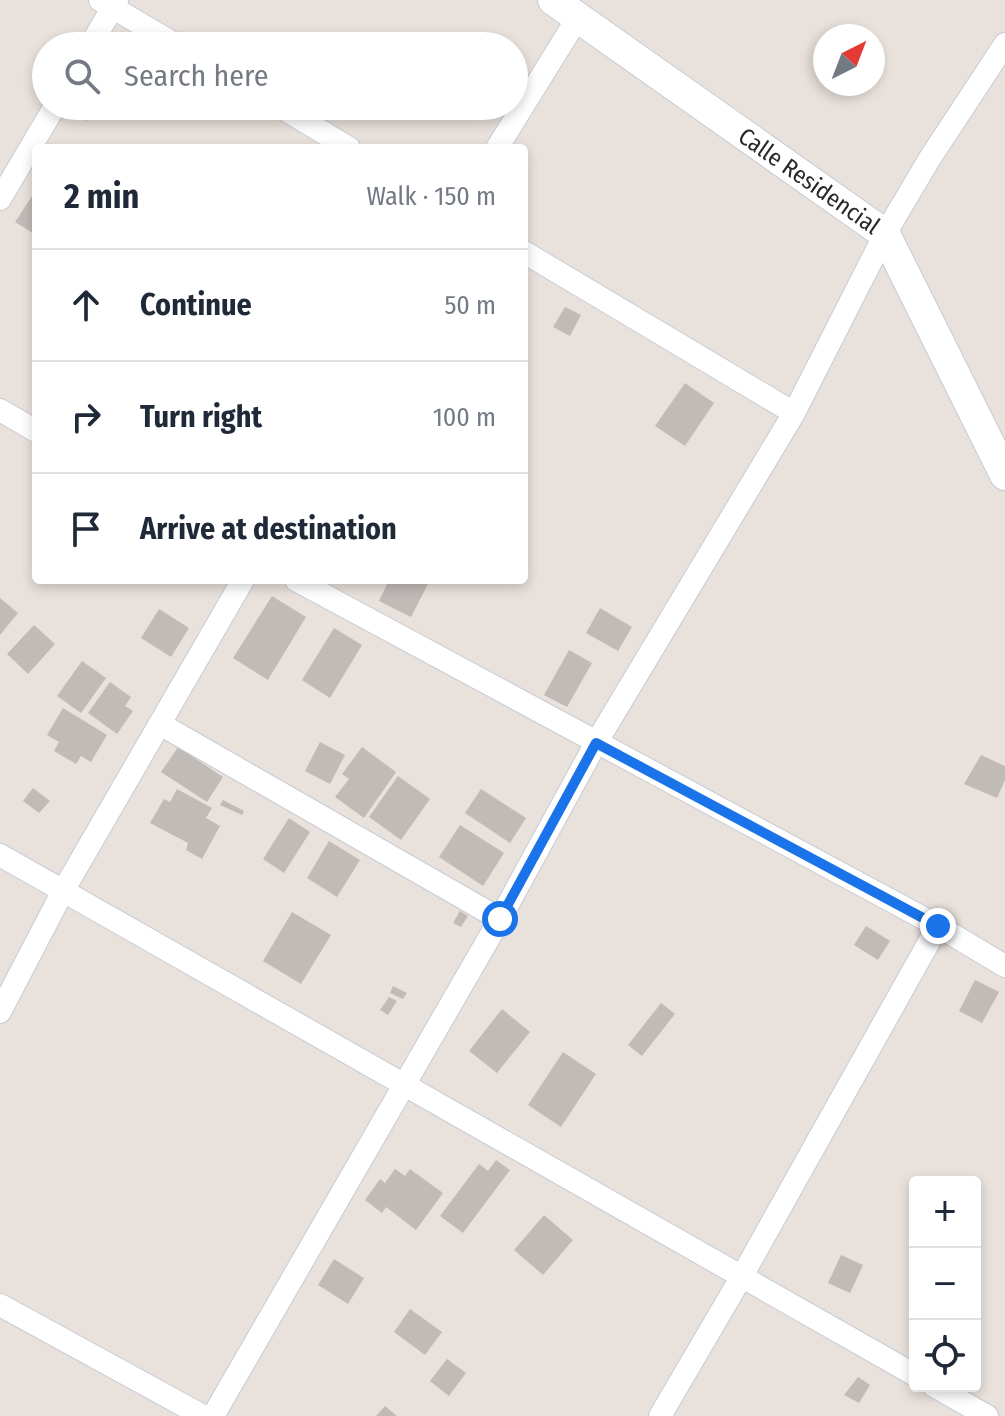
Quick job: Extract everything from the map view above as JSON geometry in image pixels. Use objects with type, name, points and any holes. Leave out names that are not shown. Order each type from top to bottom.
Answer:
[{"type":"main road","name":"Calle Residencial","points":[[553,0],[885,234],[1005,475]]},
{"type":"street","points":[[96,32],[110,2],[156,32]]},
{"type":"street","points":[[528,98],[577,19]]},
{"type":"street","points":[[213,1416],[500,919],[596,743],[794,413],[885,234],[930,158],[1005,44]]},
{"type":"street","points":[[33,144],[47,120]]},
{"type":"street","points":[[302,120],[342,144]]},
{"type":"street","points":[[499,144],[514,120]]},
{"type":"street","points":[[0,199],[32,145]]},
{"type":"street","points":[[528,254],[794,413]]},
{"type":"street","points":[[0,410],[32,429]]},
{"type":"street","points":[[0,1012],[63,891],[241,584]]},
{"type":"street","points":[[303,584],[938,926],[1005,966]]},
{"type":"street","points":[[160,724],[500,919]]},
{"type":"street","points":[[0,855],[909,1372]]},
{"type":"street","points":[[660,1416],[938,926]]},
{"type":"street","points":[[0,1305],[203,1416]]},
{"type":"street","points":[[945,1392],[987,1416]]},
{"type":"building","points":[[32,196],[32,233],[15,222]]},
{"type":"building","points":[[565,307],[581,315],[570,336],[553,327]]},
{"type":"building","points":[[685,383],[714,403],[685,446],[655,426]]},
{"type":"building","points":[[387,584],[428,584],[411,617],[379,601]]},
{"type":"building","points":[[272,596],[306,617],[268,680],[233,658]]},
{"type":"building","points":[[0,598],[18,613],[0,635]]},
{"type":"building","points":[[600,608],[632,627],[618,651],[586,633]]},
{"type":"building","points":[[159,609],[189,628],[171,657],[141,638]]},
{"type":"building","points":[[34,625],[55,644],[28,674],[7,654]]},
{"type":"building","points":[[334,628],[362,645],[330,698],[302,680]]},
{"type":"building","points":[[569,650],[592,663],[567,707],[544,695]]},
{"type":"building","points":[[82,661],[106,678],[81,713],[57,696]]},
{"type":"building","points":[[110,682],[131,697],[125,706],[133,711],[117,734],[88,713]]},
{"type":"building","points":[[63,708],[107,735],[91,762],[81,756],[76,764],[54,751],[59,742],[47,735]]},
{"type":"building","points":[[320,742],[345,755],[330,784],[305,771]]},
{"type":"building","points":[[178,747],[223,777],[207,802],[161,772]]},
{"type":"building","points":[[362,747],[396,772],[364,818],[335,797],[349,779],[342,774]]},
{"type":"building","points":[[981,755],[1005,766],[1005,780],[997,798],[964,784]]},
{"type":"building","points":[[398,776],[430,799],[401,840],[369,817]]},
{"type":"building","points":[[33,788],[50,801],[39,813],[23,801]]},
{"type":"building","points":[[177,789],[212,808],[206,818],[220,826],[202,859],[186,850],[188,843],[150,823],[164,799],[170,802]]},
{"type":"building","points":[[481,789],[526,818],[510,843],[465,813]]},
{"type":"building","points":[[223,800],[244,811],[242,815],[220,805]]},
{"type":"building","points":[[289,818],[310,832],[284,873],[263,859]]},
{"type":"building","points":[[460,825],[504,853],[483,886],[439,857]]},
{"type":"building","points":[[329,841],[360,860],[337,897],[307,878]]},
{"type":"building","points":[[460,911],[468,916],[461,927],[453,923]]},
{"type":"building","points":[[292,912],[331,935],[301,984],[263,961]]},
{"type":"building","points":[[866,926],[890,941],[878,960],[854,945]]},
{"type":"building","points":[[975,980],[999,992],[982,1023],[959,1011]]},
{"type":"building","points":[[393,986],[407,993],[403,999],[390,993]]},
{"type":"building","points":[[389,997],[397,1001],[388,1015],[380,1010]]},
{"type":"building","points":[[661,1003],[675,1014],[642,1056],[628,1045]]},
{"type":"building","points":[[502,1009],[530,1032],[497,1073],[469,1051]]},
{"type":"building","points":[[563,1052],[596,1074],[561,1127],[528,1105]]},
{"type":"building","points":[[496,1160],[510,1170],[463,1233],[440,1216],[479,1164],[488,1171]]},
{"type":"building","points":[[395,1169],[405,1176],[410,1169],[443,1193],[416,1230],[386,1207],[382,1213],[365,1200],[380,1179],[385,1183]]},
{"type":"building","points":[[544,1215],[573,1240],[543,1275],[514,1250]]},
{"type":"building","points":[[841,1255],[863,1265],[850,1293],[828,1283]]},
{"type":"building","points":[[334,1259],[364,1278],[348,1304],[318,1285]]},
{"type":"building","points":[[410,1309],[442,1332],[425,1355],[394,1332]]},
{"type":"building","points":[[447,1359],[466,1373],[449,1396],[430,1381]]},
{"type":"building","points":[[858,1377],[870,1385],[859,1403],[844,1395]]},
{"type":"building","points":[[385,1406],[397,1416],[376,1416]]},
{"type":"route","points":[[500,919],[596,743],[938,926]]}]
